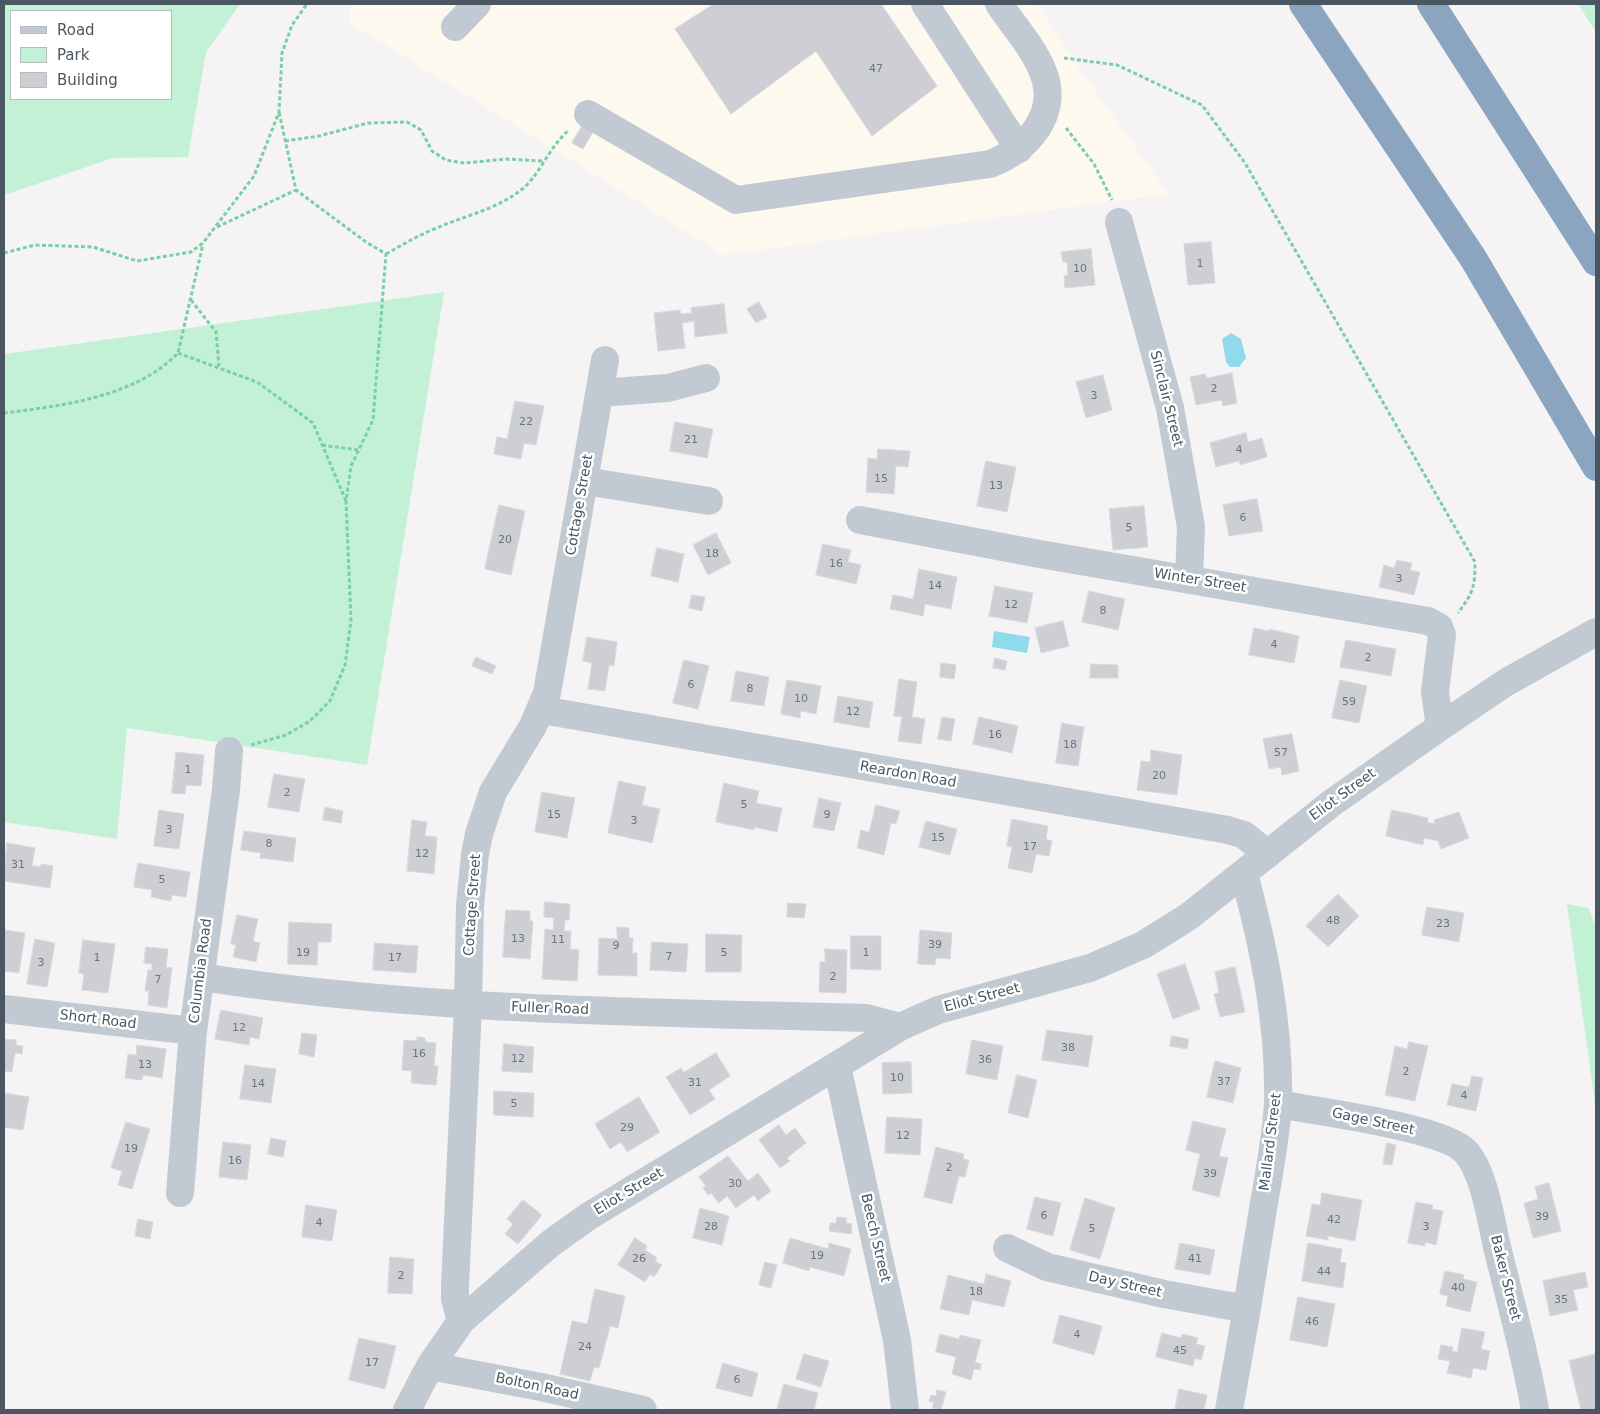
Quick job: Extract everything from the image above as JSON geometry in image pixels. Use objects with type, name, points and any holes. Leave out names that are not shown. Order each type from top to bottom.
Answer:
[{"type":"highway","points":[[1304,4],[1473,258],[1596,467]]},
{"type":"highway","points":[[1431,4],[1596,262]]},
{"type":"street","points":[[455,27],[477,4]]},
{"type":"street","points":[[925,4],[1019,149]]},
{"type":"street","points":[[588,114],[736,200],[990,164],[1019,149],[1031,139],[1040,124],[1047,104],[1048,86],[1043,71],[999,4]]},
{"type":"street","name":"Sinclair Street","points":[[1119,222],[1172,417],[1191,527],[1190,579]]},
{"type":"street","name":"Cottage Street","points":[[461,1321],[455,1299],[455,1286],[468,1006],[470,906],[479,834],[493,792],[542,710],[547,693],[605,360]]},
{"type":"street","points":[[600,392],[668,388],[706,378]]},
{"type":"street","points":[[585,481],[709,501]]},
{"type":"street","name":"Winter Street","points":[[860,520],[1034,553],[1418,618],[1439,626],[1442,635]]},
{"type":"street","points":[[1440,726],[1435,692],[1442,635]]},
{"type":"street","name":"Eliot Street","points":[[407,1410],[430,1366],[461,1321],[550,1243],[569,1230],[900,1027],[938,1010],[1065,977],[1120,956],[1166,932],[1244,874],[1333,802],[1440,726],[1505,682],[1588,636]]},
{"type":"street","name":"Reardon Road","points":[[542,710],[1228,830],[1244,835],[1268,854]]},
{"type":"street","name":"Columbia Road","points":[[180,1193],[193,1031],[229,751]]},
{"type":"street","name":"Mallard Street","points":[[1230,1410],[1278,1104],[1275,1034],[1270,990],[1244,874]]},
{"type":"street","name":"Fuller Road","points":[[200,977],[295,991],[468,1006],[866,1018],[900,1027]]},
{"type":"street","name":"Short Road","points":[[4,1009],[193,1031]]},
{"type":"street","name":"Beech Street","points":[[836,1066],[896,1331],[905,1410]]},
{"type":"street","name":"Gage Street","points":[[1278,1104],[1408,1128],[1441,1138],[1464,1150]]},
{"type":"street","name":"Baker Street","points":[[1464,1150],[1473,1163],[1484,1194],[1523,1351],[1535,1410]]},
{"type":"street","name":"Day Street","points":[[1007,1248],[1047,1267],[1164,1294],[1247,1309]]},
{"type":"street","name":"Bolton Road","points":[[430,1366],[644,1410]]},
{"type":"path","points":[[307,4],[292,25],[282,53],[279,112],[296,190],[366,242],[386,254]]},
{"type":"path","points":[[1034,55],[1117,65],[1202,105],[1245,163],[1475,562],[1475,585],[1472,595],[1442,635]]},
{"type":"path","points":[[1047,104],[1094,164],[1110,192]]},
{"type":"path","points":[[4,253],[35,245],[93,247],[137,261],[191,252],[203,243],[254,176],[279,112]]},
{"type":"path","points":[[386,254],[433,229],[495,207],[524,189],[556,142],[588,114]]},
{"type":"path","points":[[285,141],[319,136],[368,123],[408,122],[421,130],[432,151],[446,160],[464,163],[507,159],[542,161]]},
{"type":"path","points":[[215,228],[296,190]]},
{"type":"path","points":[[4,413],[70,404],[112,392],[147,376],[178,353],[203,243]]},
{"type":"path","points":[[229,751],[286,735],[310,721],[330,702],[345,665],[352,620],[346,501],[351,466],[373,420],[386,254]]},
{"type":"path","points":[[190,300],[216,332],[219,366]]},
{"type":"path","points":[[178,353],[219,366],[257,382],[313,423],[346,501]]},
{"type":"path","points":[[322,445],[358,450]]},
{"type":"shaded area","points":[[349,4],[1038,4],[1064,47],[1169,194],[723,255],[349,22]]},
{"type":"green space","points":[[4,4],[240,4],[206,52],[188,157],[113,158],[4,195]]},
{"type":"green space","points":[[1578,4],[1596,4],[1596,32]]},
{"type":"green space","points":[[444,292],[367,765],[127,728],[117,839],[4,822],[4,354]]},
{"type":"green space","points":[[1567,904],[1588,908],[1596,926],[1596,1110]]},
{"type":"water","points":[[1231,333],[1241,339],[1246,358],[1239,367],[1230,367],[1226,362],[1222,339]]},
{"type":"water","points":[[994,631],[1030,637],[1027,653],[992,647]]},
{"type":"building","points":[[714,4],[881,4],[937,86],[872,136],[816,51],[731,114],[675,29]]},
{"type":"building","points":[[582,126],[593,132],[583,149],[572,143]]},
{"type":"building","points":[[1211,242],[1215,283],[1188,285],[1184,244]]},
{"type":"building","points":[[1091,249],[1095,285],[1065,288],[1064,276],[1068,275],[1067,262],[1063,262],[1061,252]]},
{"type":"building","points":[[759,302],[767,317],[756,323],[747,309]]},
{"type":"building","points":[[724,304],[727,333],[695,337],[694,321],[682,323],[685,348],[658,351],[654,313],[680,310],[681,314],[692,313],[691,308]]},
{"type":"building","points":[[1232,373],[1237,403],[1223,406],[1222,400],[1196,405],[1190,377],[1205,374],[1207,378]]},
{"type":"building","points":[[1103,375],[1112,410],[1086,418],[1076,382]]},
{"type":"building","points":[[515,401],[544,406],[536,445],[524,443],[521,459],[494,454],[497,437],[507,439]]},
{"type":"building","points":[[675,422],[713,429],[707,458],[670,451]]},
{"type":"building","points":[[1246,433],[1248,442],[1262,438],[1267,457],[1240,465],[1239,461],[1216,467],[1210,443]]},
{"type":"building","points":[[878,449],[910,451],[908,467],[896,466],[894,494],[866,492],[868,458],[877,459]]},
{"type":"building","points":[[986,461],[1016,467],[1007,512],[977,506]]},
{"type":"building","points":[[1257,499],[1263,531],[1229,536],[1223,505]]},
{"type":"building","points":[[499,505],[525,511],[511,575],[485,569]]},
{"type":"building","points":[[1144,506],[1148,547],[1113,550],[1109,509]]},
{"type":"building","points":[[716,533],[731,563],[708,575],[693,545]]},
{"type":"building","points":[[823,544],[851,550],[848,562],[861,565],[856,584],[816,575]]},
{"type":"building","points":[[657,548],[684,554],[678,582],[651,576]]},
{"type":"building","points":[[1397,560],[1412,563],[1410,570],[1420,572],[1414,595],[1379,587],[1384,565],[1394,568]]},
{"type":"building","points":[[919,569],[957,577],[951,609],[925,604],[923,616],[890,609],[893,595],[913,599]]},
{"type":"building","points":[[995,586],[1033,593],[1027,623],[989,616]]},
{"type":"building","points":[[1089,591],[1125,599],[1118,630],[1082,622]]},
{"type":"building","points":[[692,595],[705,597],[702,611],[689,608]]},
{"type":"building","points":[[1063,621],[1069,646],[1041,653],[1035,628]]},
{"type":"building","points":[[1254,628],[1269,631],[1269,629],[1299,636],[1294,663],[1249,655]]},
{"type":"building","points":[[587,637],[617,642],[614,666],[609,665],[605,691],[588,689],[592,663],[583,661]]},
{"type":"building","points":[[1346,640],[1396,649],[1391,676],[1340,667]]},
{"type":"building","points":[[476,657],[496,666],[492,674],[472,666]]},
{"type":"building","points":[[995,658],[1007,661],[1005,670],[993,668]]},
{"type":"building","points":[[684,660],[709,666],[698,709],[673,703]]},
{"type":"building","points":[[941,663],[956,665],[954,679],[940,677]]},
{"type":"building","points":[[1091,664],[1118,665],[1118,678],[1090,678]]},
{"type":"building","points":[[736,671],[769,677],[764,706],[731,701]]},
{"type":"building","points":[[899,679],[917,682],[912,717],[925,719],[921,744],[898,741],[902,717],[894,716]]},
{"type":"building","points":[[787,680],[821,686],[816,714],[801,711],[800,718],[781,714]]},
{"type":"building","points":[[1340,680],[1367,686],[1359,723],[1332,718]]},
{"type":"building","points":[[838,696],[873,702],[869,728],[834,722]]},
{"type":"building","points":[[942,717],[955,719],[951,741],[938,739]]},
{"type":"building","points":[[979,717],[1018,726],[1012,753],[973,744]]},
{"type":"building","points":[[1062,723],[1084,727],[1078,766],[1056,763]]},
{"type":"building","points":[[1292,734],[1299,771],[1282,775],[1281,767],[1269,769],[1263,739]]},
{"type":"building","points":[[1151,750],[1182,755],[1177,795],[1137,790],[1141,761],[1150,762]]},
{"type":"building","points":[[176,752],[204,755],[201,786],[186,785],[185,794],[172,793]]},
{"type":"building","points":[[274,774],[305,779],[299,812],[268,807]]},
{"type":"building","points":[[619,781],[646,787],[642,805],[660,809],[652,843],[608,833]]},
{"type":"building","points":[[724,783],[759,791],[756,803],[782,808],[777,832],[754,827],[754,830],[716,822]]},
{"type":"building","points":[[542,792],[575,798],[567,838],[535,832]]},
{"type":"building","points":[[819,798],[841,803],[834,831],[813,827]]},
{"type":"building","points":[[876,805],[900,811],[896,824],[891,823],[884,855],[857,848],[861,830],[869,832]]},
{"type":"building","points":[[325,807],[343,811],[341,823],[323,820]]},
{"type":"building","points":[[159,810],[184,814],[179,849],[154,846]]},
{"type":"building","points":[[1392,810],[1428,818],[1427,822],[1435,824],[1434,820],[1459,812],[1469,838],[1441,849],[1438,841],[1424,838],[1423,845],[1386,836]]},
{"type":"building","points":[[1012,819],[1048,826],[1046,839],[1052,841],[1049,856],[1036,854],[1032,873],[1008,868],[1012,847],[1007,846]]},
{"type":"building","points":[[412,820],[427,822],[425,836],[437,837],[434,874],[407,871]]},
{"type":"building","points":[[926,821],[957,829],[950,855],[919,847]]},
{"type":"building","points":[[244,831],[296,838],[293,862],[260,858],[261,853],[241,850]]},
{"type":"building","points":[[7,843],[35,848],[32,866],[41,867],[41,864],[53,866],[50,888],[4,881]]},
{"type":"building","points":[[138,863],[190,872],[186,897],[172,895],[171,901],[151,897],[152,890],[134,887]]},
{"type":"building","points":[[1338,894],[1359,916],[1328,947],[1306,926]]},
{"type":"building","points":[[545,902],[570,904],[569,920],[565,920],[564,931],[571,931],[570,949],[579,950],[577,981],[542,979],[545,929],[553,930],[554,918],[544,917]]},
{"type":"building","points":[[788,903],[806,904],[804,918],[787,917]]},
{"type":"building","points":[[1427,907],[1464,913],[1459,942],[1422,935]]},
{"type":"building","points":[[506,910],[530,911],[530,921],[533,921],[530,959],[503,957]]},
{"type":"building","points":[[237,915],[258,919],[253,941],[260,943],[256,962],[233,957],[236,945],[231,944]]},
{"type":"building","points":[[289,922],[332,924],[331,942],[318,942],[317,965],[288,964]]},
{"type":"building","points":[[617,927],[629,928],[629,938],[633,938],[632,953],[637,953],[637,976],[598,975],[599,938],[617,939]]},
{"type":"building","points":[[4,930],[25,933],[19,973],[4,971]]},
{"type":"building","points":[[920,930],[952,933],[950,959],[936,958],[935,965],[918,964]]},
{"type":"building","points":[[706,934],[742,935],[741,972],[706,972]]},
{"type":"building","points":[[851,936],[881,936],[881,970],[851,969]]},
{"type":"building","points":[[35,939],[55,943],[47,987],[27,984]]},
{"type":"building","points":[[83,940],[115,944],[108,993],[82,990],[84,974],[79,973]]},
{"type":"building","points":[[652,942],[688,944],[686,972],[650,970]]},
{"type":"building","points":[[375,943],[418,946],[416,973],[373,970]]},
{"type":"building","points":[[146,947],[168,949],[166,967],[172,968],[167,1008],[148,1005],[149,991],[145,991],[148,970],[152,970],[152,964],[144,963]]},
{"type":"building","points":[[825,949],[847,950],[846,993],[819,992],[820,962],[825,962]]},
{"type":"building","points":[[1185,964],[1200,1009],[1173,1019],[1157,974]]},
{"type":"building","points":[[1235,967],[1245,1012],[1220,1017],[1214,994],[1219,993],[1215,972]]},
{"type":"building","points":[[221,1010],[263,1018],[259,1039],[250,1037],[249,1045],[215,1039]]},
{"type":"building","points":[[1047,1030],[1093,1036],[1088,1067],[1042,1060]]},
{"type":"building","points":[[302,1033],[317,1035],[314,1057],[299,1054]]},
{"type":"building","points":[[1172,1036],[1189,1039],[1187,1049],[1170,1046]]},
{"type":"building","points":[[417,1037],[425,1038],[425,1042],[436,1043],[434,1066],[438,1066],[436,1085],[411,1083],[412,1071],[402,1070],[404,1040],[417,1041]]},
{"type":"building","points":[[4,1039],[16,1040],[16,1045],[23,1046],[22,1054],[15,1053],[12,1072],[4,1071]]},
{"type":"building","points":[[972,1040],[1003,1046],[997,1080],[966,1074]]},
{"type":"building","points":[[1409,1042],[1428,1046],[1415,1101],[1385,1095],[1395,1046],[1407,1049]]},
{"type":"building","points":[[504,1044],[534,1047],[532,1073],[502,1071]]},
{"type":"building","points":[[137,1045],[166,1049],[162,1078],[143,1075],[142,1080],[125,1078],[128,1054],[136,1055]]},
{"type":"building","points":[[716,1053],[730,1076],[709,1090],[715,1099],[690,1115],[666,1077],[681,1068],[684,1072]]},
{"type":"building","points":[[1215,1061],[1241,1068],[1233,1103],[1207,1097]]},
{"type":"building","points":[[911,1062],[912,1093],[883,1094],[882,1063]]},
{"type":"building","points":[[245,1065],[276,1069],[271,1103],[240,1099]]},
{"type":"building","points":[[1017,1075],[1037,1080],[1028,1118],[1008,1113]]},
{"type":"building","points":[[1472,1076],[1483,1078],[1476,1111],[1447,1105],[1452,1084],[1469,1087]]},
{"type":"building","points":[[494,1091],[534,1093],[533,1117],[494,1115]]},
{"type":"building","points":[[4,1093],[29,1097],[23,1130],[4,1127]]},
{"type":"building","points":[[639,1097],[660,1132],[627,1152],[621,1142],[610,1149],[595,1124]]},
{"type":"building","points":[[887,1117],[922,1119],[920,1155],[885,1153]]},
{"type":"building","points":[[1193,1121],[1226,1129],[1219,1156],[1228,1158],[1219,1197],[1192,1190],[1200,1154],[1186,1150]]},
{"type":"building","points":[[126,1122],[150,1129],[132,1189],[118,1185],[122,1171],[111,1168]]},
{"type":"building","points":[[779,1125],[786,1135],[795,1128],[806,1143],[787,1158],[790,1161],[780,1168],[759,1140]]},
{"type":"building","points":[[271,1138],[286,1141],[283,1157],[268,1154]]},
{"type":"building","points":[[223,1142],[251,1145],[247,1180],[219,1177]]},
{"type":"building","points":[[1387,1143],[1396,1145],[1392,1165],[1383,1164]]},
{"type":"building","points":[[936,1147],[964,1154],[963,1159],[969,1160],[965,1177],[959,1176],[952,1204],[924,1197]]},
{"type":"building","points":[[728,1156],[748,1181],[758,1173],[771,1191],[758,1201],[754,1195],[736,1208],[727,1196],[719,1203],[711,1193],[708,1195],[703,1188],[706,1186],[699,1177]]},
{"type":"building","points":[[1549,1183],[1561,1231],[1533,1238],[1524,1203],[1538,1199],[1535,1187]]},
{"type":"building","points":[[1322,1193],[1362,1200],[1355,1241],[1328,1236],[1328,1240],[1306,1236],[1312,1204],[1320,1205]]},
{"type":"building","points":[[1035,1197],[1061,1203],[1053,1236],[1027,1229]]},
{"type":"building","points":[[1085,1198],[1115,1208],[1100,1259],[1070,1250]]},
{"type":"building","points":[[523,1200],[542,1215],[518,1244],[505,1234],[513,1224],[507,1219]]},
{"type":"building","points":[[1416,1202],[1433,1205],[1432,1209],[1443,1211],[1436,1245],[1425,1242],[1425,1246],[1408,1243]]},
{"type":"building","points":[[306,1205],[337,1210],[332,1241],[302,1237]]},
{"type":"building","points":[[700,1208],[729,1216],[722,1245],[693,1238]]},
{"type":"building","points":[[837,1217],[847,1218],[846,1223],[852,1224],[851,1234],[829,1231],[830,1223],[836,1223]]},
{"type":"building","points":[[138,1219],[153,1222],[150,1239],[135,1236]]},
{"type":"building","points":[[635,1238],[647,1246],[645,1250],[657,1258],[655,1261],[662,1265],[654,1277],[650,1274],[645,1282],[618,1265]]},
{"type":"building","points":[[790,1238],[828,1249],[829,1243],[851,1249],[844,1276],[810,1267],[809,1271],[783,1263]]},
{"type":"building","points":[[1180,1243],[1215,1250],[1210,1275],[1175,1269]]},
{"type":"building","points":[[1308,1243],[1342,1249],[1340,1262],[1346,1263],[1343,1288],[1302,1281]]},
{"type":"building","points":[[390,1257],[414,1259],[412,1294],[388,1293]]},
{"type":"building","points":[[765,1262],[777,1265],[771,1288],[759,1285]]},
{"type":"building","points":[[1445,1271],[1464,1275],[1463,1279],[1477,1282],[1470,1312],[1446,1306],[1448,1296],[1440,1294]]},
{"type":"building","points":[[1585,1272],[1588,1287],[1573,1290],[1578,1310],[1550,1316],[1543,1281]]},
{"type":"building","points":[[986,1274],[1011,1281],[1004,1307],[972,1300],[969,1315],[940,1309],[948,1275],[984,1284]]},
{"type":"building","points":[[595,1289],[625,1296],[618,1328],[610,1326],[599,1368],[594,1367],[590,1381],[560,1374],[572,1321],[587,1324]]},
{"type":"building","points":[[1298,1297],[1335,1304],[1327,1347],[1290,1340]]},
{"type":"building","points":[[1060,1315],[1102,1326],[1094,1355],[1053,1343]]},
{"type":"building","points":[[1462,1328],[1485,1332],[1481,1349],[1490,1351],[1486,1370],[1473,1368],[1471,1378],[1447,1373],[1450,1361],[1438,1359],[1441,1345],[1453,1347],[1452,1351],[1457,1352]]},
{"type":"building","points":[[1162,1333],[1181,1338],[1182,1334],[1198,1338],[1196,1344],[1205,1346],[1201,1360],[1195,1358],[1193,1366],[1156,1357]]},
{"type":"building","points":[[940,1334],[959,1339],[960,1335],[981,1340],[975,1362],[981,1364],[980,1370],[974,1369],[971,1380],[952,1374],[956,1357],[936,1352]]},
{"type":"building","points":[[359,1338],[396,1346],[385,1389],[349,1380]]},
{"type":"building","points":[[804,1354],[829,1361],[821,1387],[796,1379]]},
{"type":"building","points":[[1596,1354],[1596,1410],[1581,1410],[1569,1361]]},
{"type":"building","points":[[723,1363],[758,1373],[752,1397],[716,1388]]},
{"type":"building","points":[[784,1384],[818,1393],[814,1410],[777,1410]]},
{"type":"building","points":[[1179,1389],[1207,1395],[1204,1410],[1175,1410]]},
{"type":"building","points":[[937,1390],[946,1392],[941,1410],[932,1408],[934,1402],[929,1401],[931,1395],[936,1396]]}]
